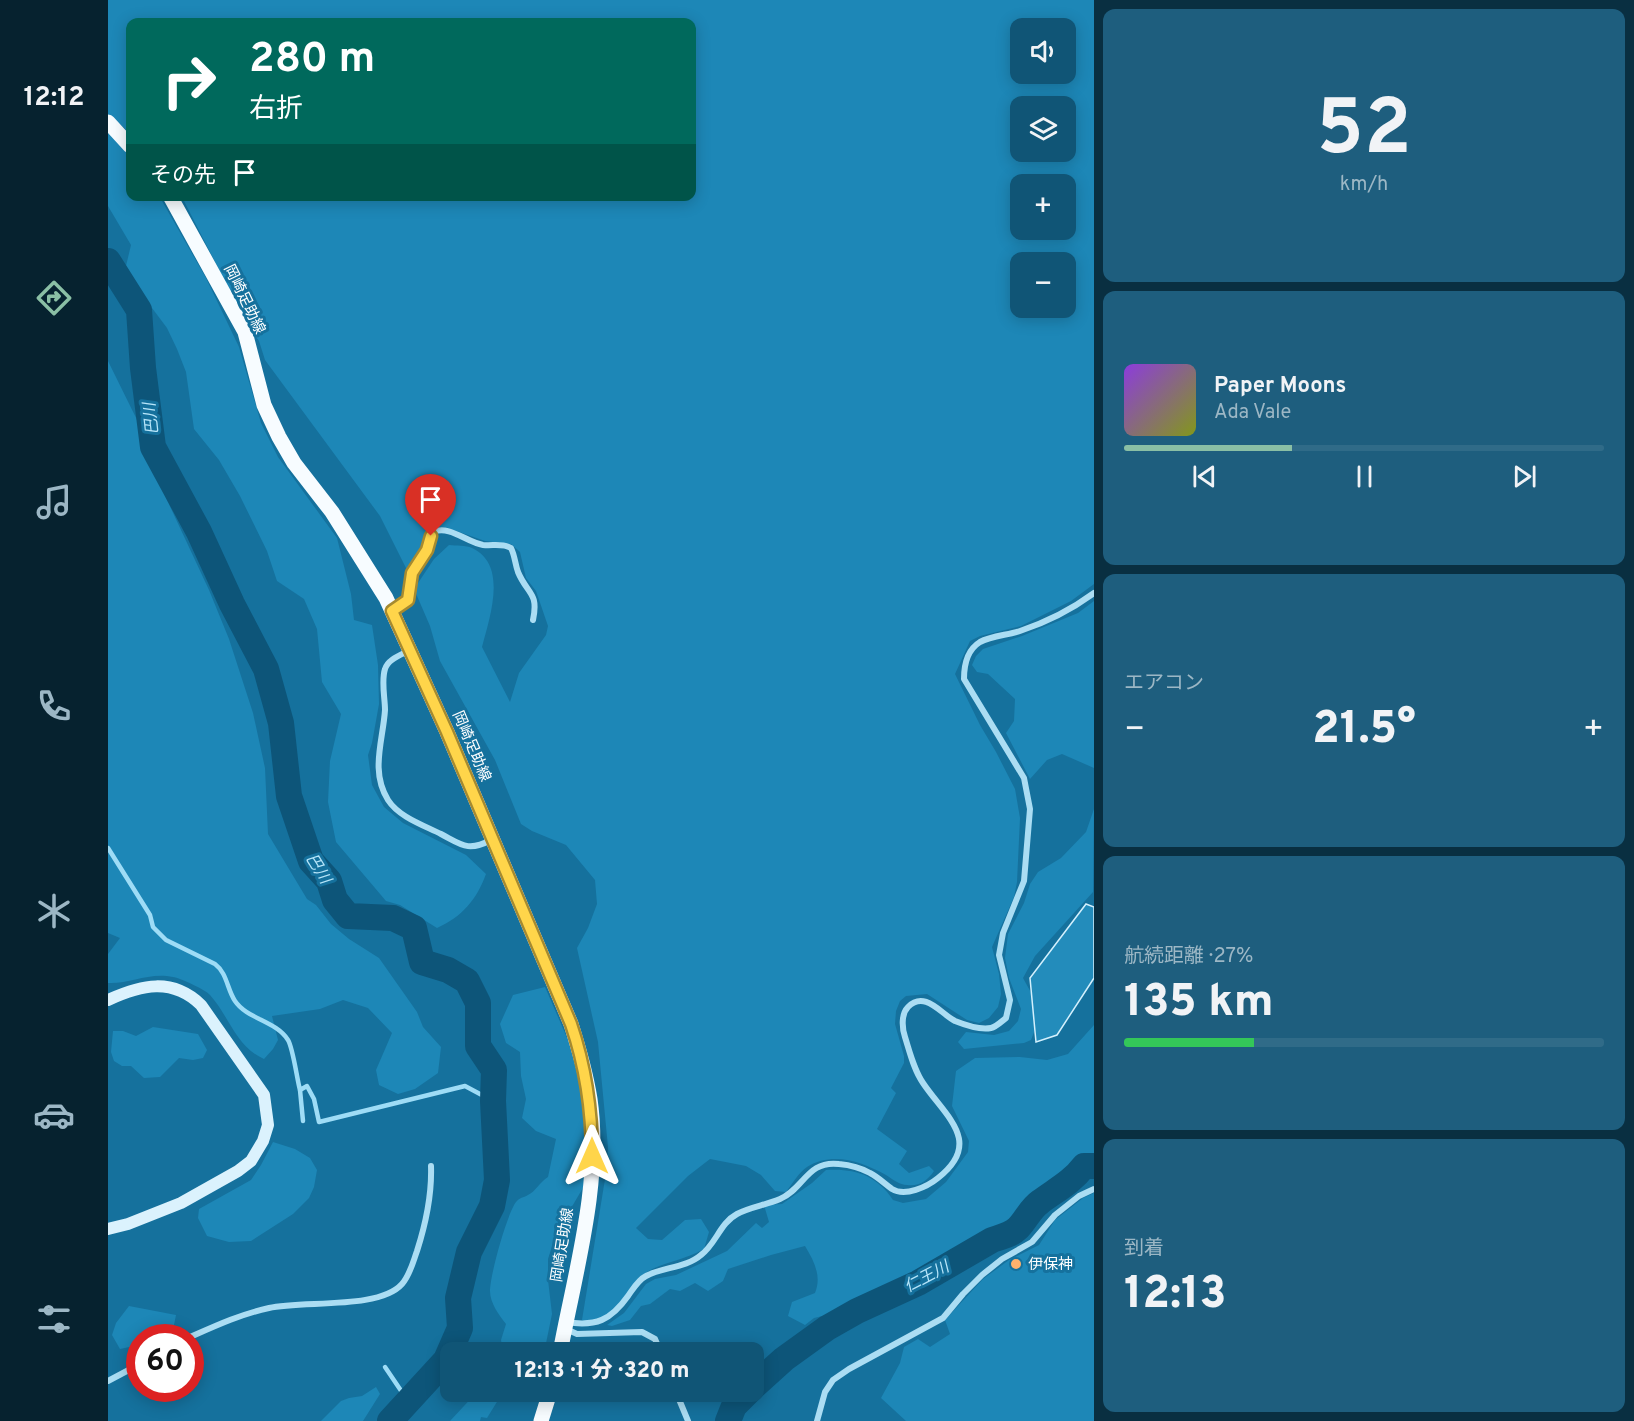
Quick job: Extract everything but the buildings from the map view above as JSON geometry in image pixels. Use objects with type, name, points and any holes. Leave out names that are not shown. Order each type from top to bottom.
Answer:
[{"type":"main road","points":[[108,122],[126,142]]},
{"type":"main road","name":"岡崎足助線","points":[[173,201],[245,332],[264,405],[279,437],[294,463],[332,512],[392,611],[411,650],[571,1024],[582,1056],[590,1101],[592,1156],[575,1281],[562,1342]]},
{"type":"main road","points":[[541,1421],[547,1402]]},
{"type":"street","points":[[392,611],[408,600],[415,565],[427,550],[433,532],[442,529],[478,544],[503,545],[511,548],[518,571],[534,596],[533,620]]},
{"type":"street","points":[[565,1325],[582,1325],[608,1318],[618,1311],[643,1278],[702,1255],[734,1215],[782,1199],[808,1173],[820,1166],[837,1164],[855,1167],[871,1173],[895,1191],[910,1192],[930,1183],[949,1168],[957,1155],[960,1134],[923,1082],[903,1031],[903,1020],[907,1008],[916,1002],[931,1002],[955,1020],[974,1027],[992,1028],[1006,1018],[1010,1000],[999,955],[1003,933],[1024,881],[1030,809],[1024,778],[964,679],[964,666],[971,651],[980,643],[1021,631],[1070,610],[1094,593]]},
{"type":"street","points":[[411,650],[389,662],[384,670],[385,712],[378,760],[380,781],[388,801],[406,817],[466,847],[479,846],[492,840]]},
{"type":"street","points":[[108,1000],[130,990],[148,986],[164,986],[193,997],[264,1095],[268,1125],[263,1141],[251,1161],[238,1171],[181,1203],[128,1224],[108,1229]]},
{"type":"street","points":[[204,1331],[269,1308],[362,1301],[388,1294],[397,1288],[409,1273],[424,1230],[429,1204],[430,1166]]},
{"type":"street","points":[[817,1421],[825,1392],[833,1380],[849,1369],[944,1318],[982,1275],[1002,1259],[1032,1242],[1055,1215],[1079,1196],[1094,1189]]},
{"type":"street","points":[[565,1325],[577,1334],[642,1332],[656,1342]]},
{"type":"street","points":[[108,1381],[126,1372]]},
{"type":"street","points":[[680,1402],[688,1421]]},
{"type":"shaded area","points":[[108,0],[1094,0],[1094,584],[1071,601],[1021,626],[980,636],[970,641],[955,674],[1015,789],[1020,818],[1017,882],[1014,897],[992,947],[1001,994],[998,1007],[989,1018],[979,1023],[967,1020],[927,994],[906,996],[900,1001],[896,1011],[895,1024],[904,1063],[891,1088],[896,1093],[877,1129],[907,1151],[899,1164],[909,1173],[929,1166],[934,1171],[926,1180],[915,1185],[904,1185],[877,1170],[837,1159],[817,1162],[807,1167],[786,1192],[775,1191],[761,1175],[746,1166],[710,1159],[688,1176],[636,1228],[648,1239],[662,1240],[685,1220],[701,1219],[709,1232],[704,1249],[647,1272],[619,1304],[604,1317],[582,1320],[607,1167],[608,1147],[598,1042],[577,948],[597,904],[595,880],[566,845],[521,824],[495,760],[440,661],[430,626],[414,589],[434,559],[449,545],[470,547],[483,556],[490,567],[494,593],[482,647],[510,702],[519,673],[546,635],[548,626],[536,591],[526,578],[520,552],[511,544],[485,541],[445,527],[431,529],[408,572],[380,516],[265,360],[259,341],[245,321],[184,201],[696,201],[696,18],[126,18],[126,130],[108,114]]},
{"type":"shaded area","points":[[108,132],[126,151],[126,201],[162,201],[206,278],[239,347],[261,423],[278,457],[337,538],[351,594],[354,620],[372,625],[378,665],[379,704],[368,755],[372,785],[384,807],[403,823],[466,855],[486,874],[468,906],[446,924],[437,928],[400,905],[386,901],[336,842],[328,802],[330,761],[341,714],[322,682],[317,629],[304,599],[277,581],[267,551],[240,496],[219,460],[194,429],[186,372],[167,328],[134,284],[126,266],[131,245],[108,206]]},
{"type":"shaded area","points":[[108,361],[142,430],[153,470],[209,590],[229,639],[253,713],[265,768],[268,834],[307,899],[316,905],[331,924],[349,939],[379,958],[417,1012],[423,1027],[441,1047],[438,1073],[415,1089],[398,1094],[379,1085],[376,1070],[392,1033],[368,1008],[343,1000],[320,1009],[272,1016],[278,1040],[264,1059],[246,1047],[217,1003],[204,990],[193,984],[164,976],[108,983],[108,954],[120,938],[108,933]]},
{"type":"shaded area","points":[[1094,601],[1094,768],[1062,754],[1047,760],[1030,779],[1006,733],[1014,721],[1015,699],[988,674],[977,672],[972,665],[976,656],[983,649],[1078,613]]},
{"type":"shaded area","points":[[1094,809],[1093,892],[1035,956],[1023,978],[1034,998],[1036,1027],[1031,1040],[1024,1043],[964,1049],[958,1042],[966,1032],[994,1035],[1009,1031],[1018,1021],[1021,1009],[1009,978],[1005,958],[1008,934],[1024,903],[1030,884],[1038,872],[1061,858],[1086,832]]},
{"type":"shaded area","points":[[545,987],[578,1063],[591,1110],[584,1186],[556,1234],[548,1259],[552,1314],[546,1342],[501,1342],[506,1324],[490,1295],[496,1259],[512,1209],[520,1198],[531,1194],[548,1177],[556,1139],[536,1131],[522,1118],[526,1099],[521,1076],[520,1052],[506,1043],[500,1024],[513,995]]},
{"type":"shaded area","points":[[1094,1025],[1094,1162],[1082,1164],[1074,1174],[1048,1190],[1012,1226],[1002,1232],[983,1236],[965,1250],[936,1264],[919,1277],[880,1292],[843,1311],[814,1318],[805,1325],[788,1316],[792,1302],[815,1293],[817,1287],[816,1269],[805,1246],[728,1269],[723,1281],[708,1291],[695,1283],[680,1291],[670,1289],[650,1304],[641,1306],[630,1320],[612,1326],[607,1325],[624,1313],[646,1284],[655,1279],[676,1275],[727,1251],[756,1223],[762,1228],[769,1222],[764,1205],[782,1204],[826,1170],[846,1170],[864,1175],[880,1184],[893,1200],[903,1203],[926,1199],[946,1182],[968,1152],[969,1141],[952,1106],[956,1071],[975,1058],[1020,1057],[1047,1060],[1068,1054]]},
{"type":"shaded area","points":[[153,1027],[198,1034],[207,1050],[203,1058],[193,1060],[179,1058],[160,1077],[144,1078],[131,1066],[122,1066],[114,1061],[111,1052],[113,1031],[123,1031],[136,1036]]},
{"type":"shaded area","points":[[273,1142],[295,1149],[310,1158],[317,1170],[309,1198],[293,1214],[251,1241],[229,1242],[207,1236],[198,1218],[199,1209],[251,1180]]},
{"type":"shaded area","points":[[1094,1193],[1094,1421],[906,1421],[881,1398],[900,1363],[904,1347],[918,1339],[930,1347],[950,1334],[945,1320],[983,1279],[1009,1260],[1039,1245],[1055,1220],[1083,1198]]},
{"type":"shaded area","points":[[129,1306],[176,1315],[174,1324],[126,1324],[126,1348],[120,1349],[112,1335],[116,1323]]},
{"type":"shaded area","points":[[376,1387],[380,1394],[363,1421],[321,1421],[341,1401],[362,1396]]},
{"type":"shaded area","points":[[468,1402],[497,1402],[487,1418],[481,1417],[480,1421],[450,1421]]},
{"type":"waterway","name":"巴川","points":[[108,261],[139,310],[143,368],[153,447],[199,532],[232,604],[266,669],[281,723],[289,796],[311,861],[329,881],[335,900],[348,916],[393,918],[414,928],[422,962],[448,970],[467,981],[478,1003],[478,1046],[494,1070],[493,1101],[497,1180],[492,1206],[469,1252],[458,1298],[460,1328],[446,1360],[390,1421]]},
{"type":"waterway","points":[[108,848],[150,915],[153,927],[166,940],[215,964],[222,972],[232,996],[240,1007],[276,1028],[288,1040],[300,1090],[307,1086],[314,1099],[319,1122],[465,1086],[493,1101]]},
{"type":"waterway","points":[[300,1090],[303,1121]]},
{"type":"waterway","name":"仁王川","points":[[764,1377],[784,1359],[827,1328],[857,1311],[918,1283],[992,1240],[1006,1236],[1018,1228],[1037,1205],[1069,1181],[1084,1166],[1094,1166]]},
{"type":"waterway","points":[[385,1367],[408,1401]]},
{"type":"waterway","name":"仁王川","points":[[728,1421],[738,1402]]},
{"type":"place","name":"伊保神","points":[[1016,1264]]},
{"type":"route","points":[[431,536],[427,550],[415,565],[412,573],[408,600],[392,611],[447,732],[571,1024],[582,1056],[590,1101],[592,1156]]}]
